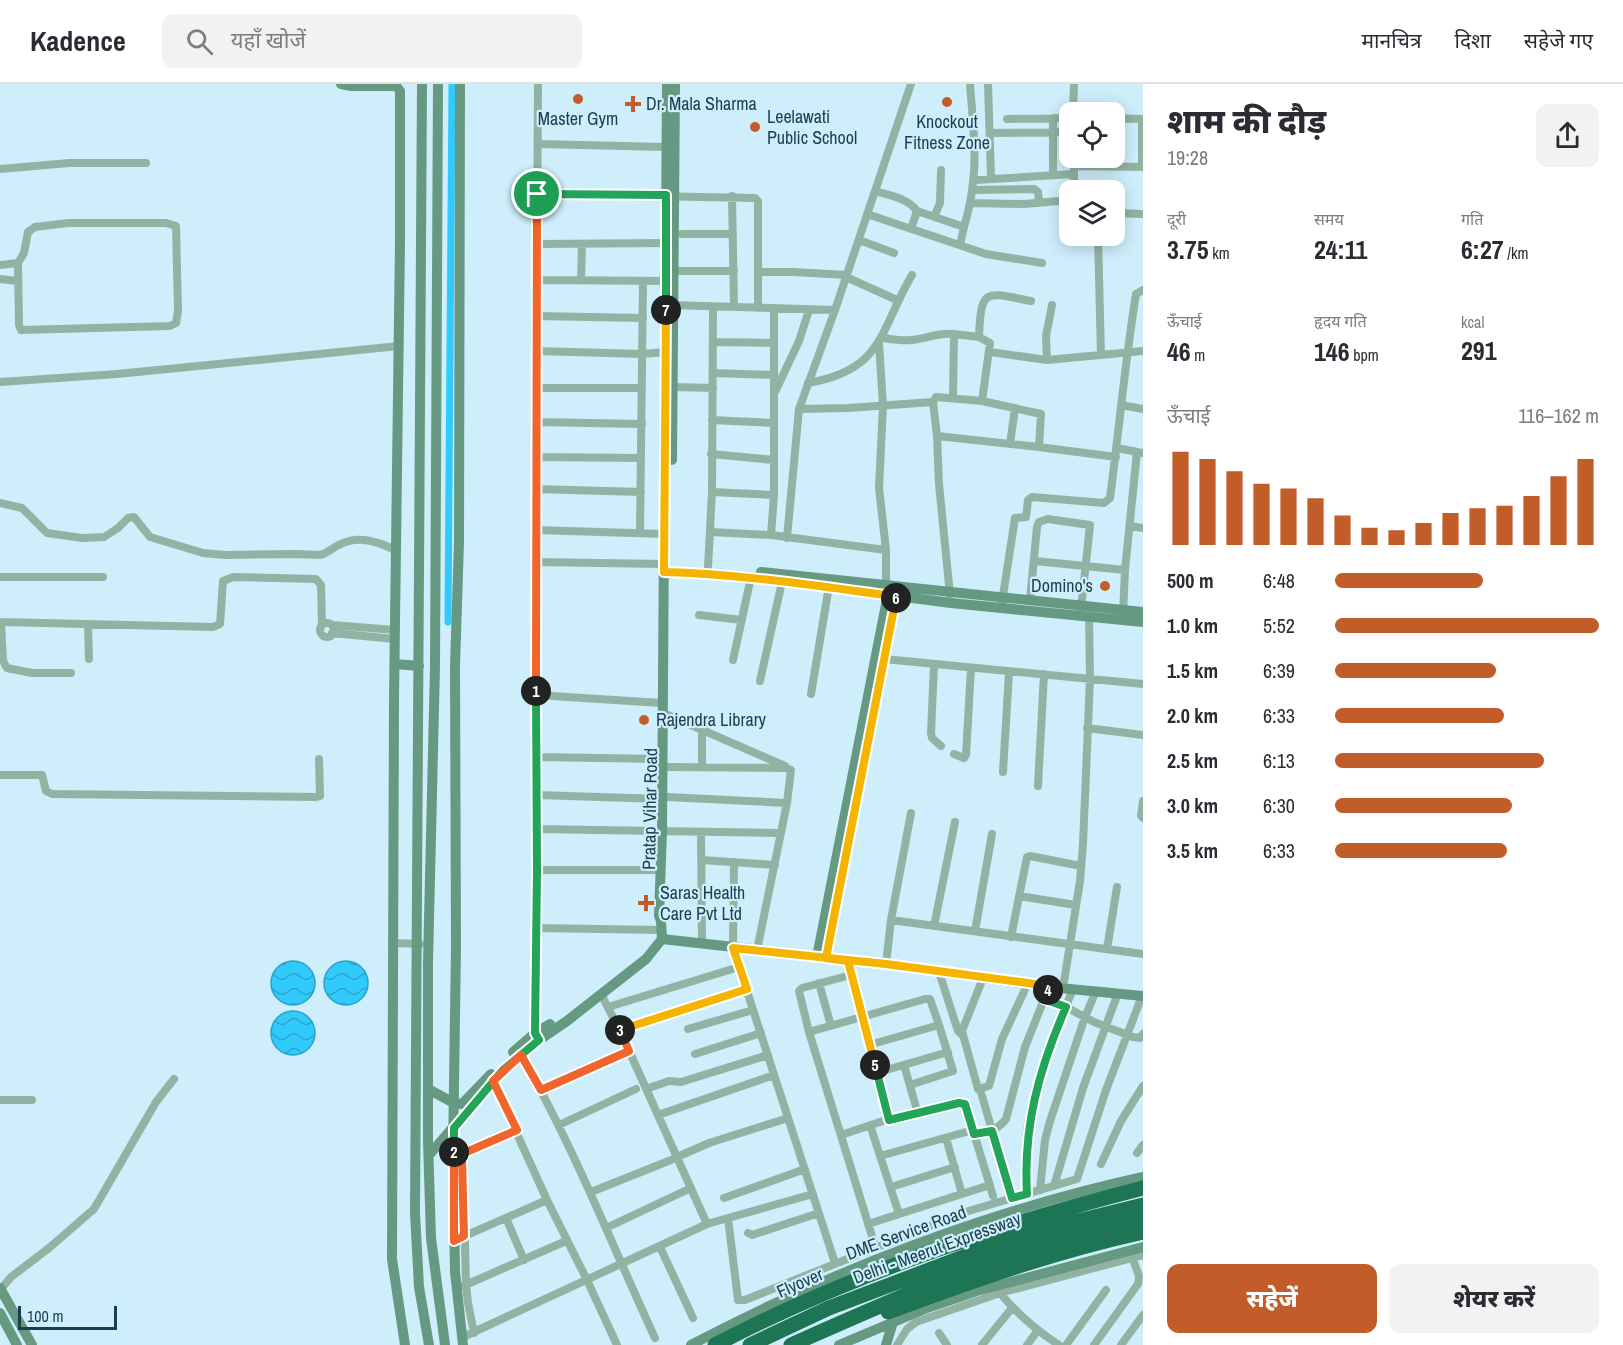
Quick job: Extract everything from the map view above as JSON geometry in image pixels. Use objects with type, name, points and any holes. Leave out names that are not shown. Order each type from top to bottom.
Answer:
[{"type":"highway","name":"Flyover","points":[[716,1345],[820,1294],[895,1265],[1016,1223],[1143,1188]]},
{"type":"highway","name":"Delhi - Meerut Expressway","points":[[750,1345],[829,1308],[979,1251],[1050,1228],[1143,1205]]},
{"type":"highway","name":"Delhi - Meerut Expressway","points":[[791,1345],[910,1292],[988,1261],[1143,1217]]},
{"type":"highway","points":[[811,1345],[891,1311],[1002,1272],[1058,1254],[1143,1232]]},
{"type":"street","points":[[341,84],[396,86],[400,91],[392,1259],[405,1345]]},
{"type":"street","points":[[422,84],[418,666],[423,944],[431,1238],[446,1345]]},
{"type":"street","points":[[429,1345],[419,1287],[415,1213],[423,944],[435,666],[438,84]]},
{"type":"street","points":[[460,84],[454,1128],[463,1341]]},
{"type":"street","points":[[537,1037],[535,489],[538,84]]},
{"type":"street","name":"Pratap Vihar Road","points":[[667,84],[666,147],[671,195],[666,243],[666,281],[670,305],[666,352],[665,534],[667,568]]},
{"type":"street","name":"Pratap Vihar Road","points":[[662,930],[664,915],[664,763],[662,703],[674,387],[670,305],[675,84]]},
{"type":"street","points":[[788,538],[799,410],[859,240],[910,84]]},
{"type":"street","points":[[960,245],[975,180],[976,162],[970,84]]},
{"type":"street","points":[[988,84],[991,178]]},
{"type":"street","points":[[1073,102],[1074,84]]},
{"type":"street","points":[[1053,118],[1053,174]]},
{"type":"street","points":[[1007,119],[1059,118]]},
{"type":"street","points":[[1125,118],[1143,119],[1142,167],[1125,167]]},
{"type":"street","points":[[990,133],[1059,133]]},
{"type":"street","points":[[538,144],[666,147]]},
{"type":"street","points":[[0,169],[69,163],[146,163]]},
{"type":"street","points":[[975,180],[1053,174],[1069,168]]},
{"type":"street","points":[[934,217],[940,203],[941,170]]},
{"type":"street","points":[[973,190],[1034,189],[1038,192],[1039,203]]},
{"type":"street","points":[[875,191],[907,201],[917,211],[964,227]]},
{"type":"street","points":[[537,194],[753,197],[758,201],[758,308]]},
{"type":"street","points":[[732,196],[734,307]]},
{"type":"street","points":[[970,203],[1059,201]]},
{"type":"street","points":[[911,229],[917,211]]},
{"type":"street","points":[[1125,213],[1143,214]]},
{"type":"street","points":[[867,214],[986,254],[1042,263]]},
{"type":"street","points":[[68,223],[171,223],[176,226],[178,234],[177,320],[170,327],[21,330],[17,281],[18,263],[24,252],[28,232],[35,226],[68,223]]},
{"type":"street","points":[[682,234],[733,234]]},
{"type":"street","points":[[859,240],[894,253]]},
{"type":"street","points":[[537,244],[666,243]]},
{"type":"street","points":[[581,280],[582,244]]},
{"type":"street","points":[[1098,246],[1101,355]]},
{"type":"street","points":[[0,264],[18,263]]},
{"type":"street","points":[[680,271],[734,271]]},
{"type":"street","points":[[759,272],[846,276],[897,300]]},
{"type":"street","points":[[808,382],[832,378],[871,354],[881,340],[897,300],[912,275]]},
{"type":"street","points":[[0,279],[17,281]]},
{"type":"street","points":[[537,280],[666,281]]},
{"type":"street","points":[[640,533],[643,281]]},
{"type":"street","points":[[1002,602],[1015,518],[1026,518],[1028,500],[1032,498],[1108,501],[1116,452],[1126,353],[1136,294],[1143,290]]},
{"type":"street","points":[[979,337],[980,309],[982,302],[988,297],[1002,295],[1031,302]]},
{"type":"street","points":[[670,305],[835,310]]},
{"type":"street","points":[[1047,360],[1046,336],[1052,305]]},
{"type":"street","points":[[708,568],[712,492],[713,308]]},
{"type":"street","points":[[771,535],[774,495],[774,309]]},
{"type":"street","points":[[774,393],[799,341],[809,310]]},
{"type":"street","points":[[536,316],[643,318]]},
{"type":"street","points":[[881,340],[912,340],[944,333],[979,337],[990,343],[982,401]]},
{"type":"street","points":[[953,397],[954,334]]},
{"type":"street","points":[[867,730],[884,659],[892,590],[879,488],[883,406],[881,340]]},
{"type":"street","points":[[713,342],[774,342]]},
{"type":"street","points":[[0,382],[117,374],[399,346]]},
{"type":"street","points":[[536,351],[642,354],[666,352]]},
{"type":"street","points":[[990,352],[1047,360],[1143,351]]},
{"type":"street","points":[[712,373],[774,375]]},
{"type":"street","points":[[674,387],[713,388]]},
{"type":"street","points":[[536,388],[642,388]]},
{"type":"street","points":[[951,598],[933,402],[936,397],[953,397],[1041,414],[1039,447]]},
{"type":"street","points":[[799,410],[933,402]]},
{"type":"street","points":[[1121,405],[1143,409]]},
{"type":"street","points":[[1010,444],[1015,408]]},
{"type":"street","points":[[712,420],[774,423]]},
{"type":"street","points":[[536,422],[642,424]]},
{"type":"street","points":[[937,436],[1039,447],[1140,452],[1125,570],[1123,614]]},
{"type":"street","points":[[711,454],[774,460]]},
{"type":"street","points":[[536,456],[641,458]]},
{"type":"street","points":[[535,489],[641,492]]},
{"type":"street","points":[[712,492],[774,495]]},
{"type":"street","points":[[0,503],[22,508],[47,533],[82,538],[104,537],[128,518],[134,517],[150,537],[185,549],[214,555],[320,555],[328,553],[341,543],[354,541],[375,542],[396,551]]},
{"type":"street","points":[[1027,1194],[1025,1168],[1028,1125],[1049,1050],[1066,1007],[1070,945],[1081,866],[1090,678],[1084,612],[1090,525],[1048,519],[1039,522],[1030,600]]},
{"type":"street","points":[[1130,526],[1143,528]]},
{"type":"street","points":[[535,530],[665,534]]},
{"type":"street","points":[[711,532],[771,535],[886,550]]},
{"type":"street","points":[[1035,561],[1125,570]]},
{"type":"street","points":[[535,562],[708,568],[792,575],[951,598],[1084,612],[1123,614],[1143,612]]},
{"type":"street","points":[[667,568],[782,582],[892,590]]},
{"type":"street","points":[[0,577],[103,577]]},
{"type":"street","points":[[71,674],[7,668],[3,661],[1,626],[88,624],[213,627],[220,624],[223,581],[233,577],[316,579],[321,585],[322,625],[320,631],[326,636],[332,629]]},
{"type":"street","points":[[733,660],[751,578]]},
{"type":"street","points":[[760,681],[782,582]]},
{"type":"street","points":[[811,694],[829,586]]},
{"type":"street","points":[[822,957],[892,590]]},
{"type":"street","points":[[1002,602],[1030,600],[1084,612]]},
{"type":"street","points":[[1123,614],[1143,622]]},
{"type":"street","points":[[699,615],[742,620]]},
{"type":"street","points":[[322,625],[326,623],[332,629],[395,634]]},
{"type":"street","points":[[88,624],[88,659]]},
{"type":"street","name":"Pratap Vihar Road","points":[[664,763],[668,715],[665,646]]},
{"type":"street","points":[[884,659],[1143,684]]},
{"type":"street","points":[[395,664],[418,666]]},
{"type":"street","points":[[934,665],[931,733],[932,738],[941,746]]},
{"type":"street","points":[[954,754],[964,758],[966,755],[971,668]]},
{"type":"street","points":[[1003,772],[1009,672]]},
{"type":"street","points":[[1038,786],[1044,674]]},
{"type":"street","points":[[536,695],[662,703]]},
{"type":"street","points":[[668,715],[788,768],[791,773],[757,950]]},
{"type":"street","points":[[1087,728],[1143,735]]},
{"type":"street","points":[[702,730],[702,767]]},
{"type":"street","points":[[536,757],[702,767],[788,768]]},
{"type":"street","points":[[0,775],[42,775],[46,791],[52,794],[315,797],[320,796],[319,759]]},
{"type":"street","points":[[537,795],[787,803]]},
{"type":"street","points":[[1143,801],[1141,816],[1143,818]]},
{"type":"street","points":[[886,964],[891,920],[911,813]]},
{"type":"street","points":[[934,926],[955,822]]},
{"type":"street","points":[[537,829],[781,833]]},
{"type":"street","name":"Pratap Vihar Road","points":[[662,930],[658,916],[664,831]]},
{"type":"street","points":[[701,832],[702,944]]},
{"type":"street","points":[[975,932],[992,834]]},
{"type":"street","points":[[1011,937],[1027,858],[1030,856],[1081,866]]},
{"type":"street","points":[[702,861],[775,865]]},
{"type":"street","points":[[734,862],[733,948],[835,1263]]},
{"type":"street","points":[[537,870],[661,870]]},
{"type":"street","points":[[1107,950],[1117,887]]},
{"type":"street","points":[[1019,896],[1076,904]]},
{"type":"street","points":[[891,920],[1143,954]]},
{"type":"street","points":[[535,928],[662,930],[702,944],[886,964],[1049,987],[1142,996],[1104,1098],[1079,1177],[962,1213],[875,1246],[753,1297],[738,1300],[728,1218]]},
{"type":"street","points":[[429,1155],[493,1081],[537,1037],[567,1021],[646,959],[662,930]]},
{"type":"street","points":[[394,943],[423,944]]},
{"type":"street","points":[[428,1089],[454,1103],[462,1104],[500,1064],[653,950]]},
{"type":"street","points":[[848,961],[889,1119]]},
{"type":"street","points":[[608,1007],[739,967]]},
{"type":"street","points":[[939,972],[958,1032],[962,1035]]},
{"type":"street","points":[[851,975],[802,988],[799,991],[809,1032],[875,1246]]},
{"type":"street","points":[[983,978],[962,1029],[962,1035],[1012,1198]]},
{"type":"street","points":[[819,983],[831,1026]]},
{"type":"street","points":[[980,1089],[989,1086],[1002,1039],[1028,983]]},
{"type":"street","points":[[880,1156],[946,1138],[973,1132],[992,1131],[1001,1125],[1008,1113],[1017,1071],[1049,987]]},
{"type":"street","points":[[619,1030],[747,989]]},
{"type":"street","points":[[1040,1190],[1045,1140],[1085,1017],[1096,991]]},
{"type":"street","points":[[1054,1186],[1083,1088],[1118,993]]},
{"type":"street","points":[[601,994],[658,1115],[674,1158],[707,1224]]},
{"type":"street","points":[[809,1032],[928,999],[931,1001],[953,1067],[950,1073],[910,1085]]},
{"type":"street","points":[[1044,999],[1127,1035],[1137,1038],[1143,1034]]},
{"type":"street","points":[[688,1029],[753,1010]]},
{"type":"street","points":[[869,1045],[939,1025]]},
{"type":"street","points":[[695,1054],[761,1033]]},
{"type":"street","points":[[541,1090],[629,1051]]},
{"type":"street","points":[[876,1073],[948,1052]]},
{"type":"street","points":[[521,1055],[559,1125],[591,1192],[621,1265],[655,1338]]},
{"type":"street","points":[[646,1089],[669,1081],[681,1082],[768,1055]]},
{"type":"street","points":[[904,1065],[918,1114]]},
{"type":"street","points":[[658,1115],[774,1075]]},
{"type":"street","points":[[32,1345],[0,1289],[11,1277],[94,1209],[156,1102],[174,1079]]},
{"type":"street","points":[[493,1081],[566,1241],[617,1345]]},
{"type":"street","points":[[1101,1164],[1116,1130],[1139,1098],[1143,1086]]},
{"type":"street","points":[[559,1125],[636,1089]]},
{"type":"street","points":[[0,1100],[32,1100]]},
{"type":"street","points":[[841,1135],[889,1119],[963,1103],[968,1109],[993,1196]]},
{"type":"street","points":[[591,1192],[708,1143],[788,1118]]},
{"type":"street","points":[[870,1125],[900,1214]]},
{"type":"street","points":[[459,1239],[463,1156],[467,1151],[517,1130]]},
{"type":"street","points":[[946,1138],[962,1194]]},
{"type":"street","points":[[1137,1153],[1143,1145]]},
{"type":"street","points":[[891,1187],[955,1167]]},
{"type":"street","points":[[724,1198],[805,1169]]},
{"type":"street","name":"DME Service Road","points":[[691,1345],[737,1321],[884,1257],[1038,1204],[1143,1177]]},
{"type":"street","points":[[868,1224],[990,1185]]},
{"type":"street","points":[[606,1228],[691,1188]]},
{"type":"street","points":[[463,1341],[474,1333],[707,1224],[813,1194]]},
{"type":"street","points":[[459,1239],[547,1200]]},
{"type":"street","points":[[748,1233],[752,1236],[819,1213]]},
{"type":"street","points":[[506,1218],[524,1260]]},
{"type":"street","points":[[461,1287],[566,1241]]},
{"type":"street","points":[[660,1247],[693,1318]]},
{"type":"street","points":[[897,1345],[907,1329],[916,1322],[1000,1293],[1131,1254],[1143,1247]]},
{"type":"street","points":[[1094,1345],[1138,1284],[1139,1276],[1131,1254]]},
{"type":"street","points":[[839,1345],[893,1322],[987,1288],[1131,1254],[1143,1255]]},
{"type":"street","points":[[419,1287],[436,1285]]},
{"type":"street","points":[[461,1287],[468,1304],[474,1333]]},
{"type":"street","points":[[1066,1345],[1106,1290]]},
{"type":"street","points":[[1000,1293],[1012,1308],[1057,1345]]},
{"type":"street","points":[[982,1345],[1012,1308]]},
{"type":"street","points":[[0,1313],[17,1345]]},
{"type":"street","points":[[1121,1345],[1143,1315]]},
{"type":"street","points":[[889,1341],[893,1322]]},
{"type":"street","points":[[1027,1345],[1038,1330]]},
{"type":"street","points":[[939,1333],[947,1345]]},
{"type":"water","points":[[293,961],[308,968],[315,983],[308,998],[293,1005],[278,998],[271,983],[278,968]]},
{"type":"water","points":[[346,961],[361,968],[368,983],[361,998],[346,1005],[331,998],[324,983],[331,968]]},
{"type":"water","points":[[293,1011],[308,1018],[315,1033],[308,1048],[293,1055],[278,1048],[271,1033],[278,1018]]},
{"type":"waterway","points":[[448,622],[452,84]]},
{"type":"place","name":"Master Gym","points":[[578,99]]},
{"type":"place","name":"Knockout Fitness Zone","points":[[947,102]]},
{"type":"place","name":"Dr. Mala Sharma","points":[[633,104]]},
{"type":"place","name":"Leelawati Public School","points":[[755,127]]},
{"type":"place","name":"Domino's","points":[[1105,586]]},
{"type":"place","name":"Rajendra Library","points":[[644,720]]},
{"type":"place","name":"Saras Health Care Pvt Ltd","points":[[646,903]]},
{"type":"route","points":[[537,194],[535,1033],[539,1040],[521,1055],[503,1070],[493,1081],[454,1128],[454,1241],[464,1236],[462,1160],[464,1153],[517,1130],[493,1081],[503,1070],[521,1055],[541,1090],[629,1051],[619,1030],[747,989],[733,948],[848,961],[886,964],[1049,987],[1044,999],[1066,1007],[1051,1042],[1028,1125],[1025,1168],[1027,1194],[1012,1198],[992,1131],[974,1134],[965,1104],[959,1103],[889,1120],[848,961],[826,958],[896,596],[829,586],[664,572],[666,195],[537,194]]}]
